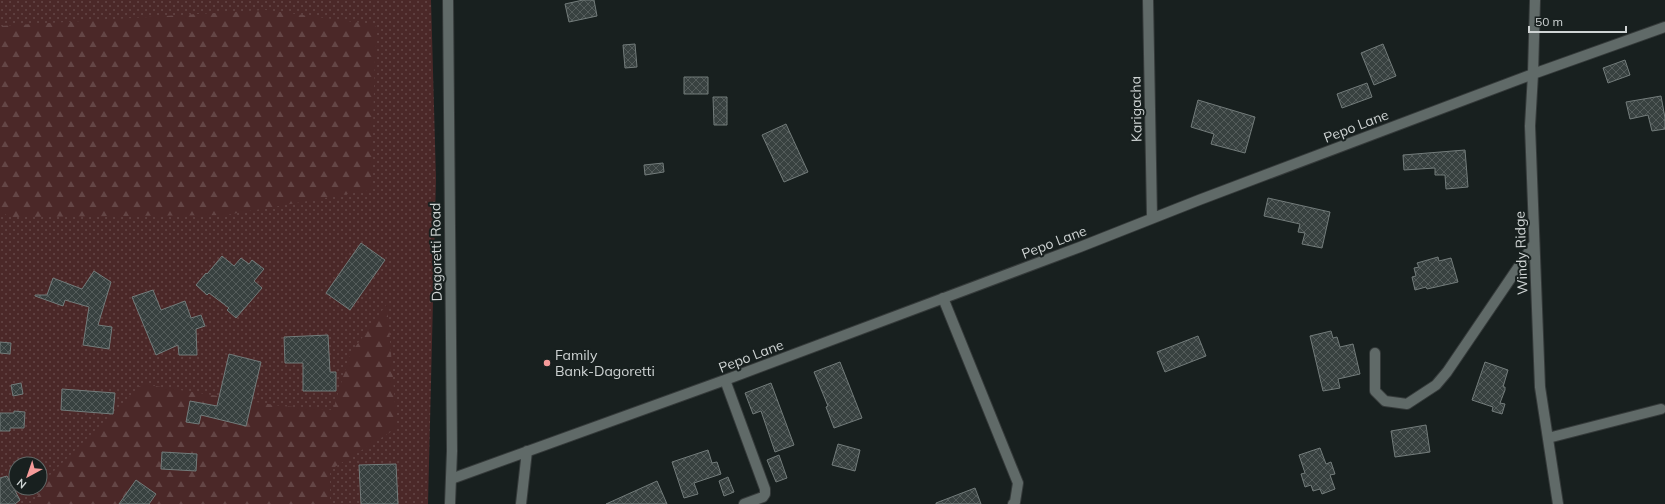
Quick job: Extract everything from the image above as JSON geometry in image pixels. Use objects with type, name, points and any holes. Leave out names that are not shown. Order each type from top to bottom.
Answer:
[{"type":"street","name":"Dagoretti Road","points":[[448,0],[452,451],[450,504]]},
{"type":"street","name":"Karigacha","points":[[1148,0],[1152,218]]},
{"type":"street","name":"Windy Ridge","points":[[1535,0],[1530,126],[1540,387],[1558,504]]},
{"type":"street","name":"Pepo Lane","points":[[451,478],[726,380],[1533,74],[1665,27]]},
{"type":"street","points":[[1375,353],[1375,391],[1385,401],[1408,404],[1436,385],[1534,244]]},
{"type":"street","points":[[943,298],[1018,483],[1015,502],[1013,504]]},
{"type":"street","points":[[726,380],[765,489],[765,494],[763,497],[744,504]]},
{"type":"street","points":[[1548,438],[1661,410]]},
{"type":"street","points":[[521,504],[527,452]]},
{"type":"green space","points":[[0,0],[431,0],[436,179],[428,504],[0,504]]},
{"type":"green space","points":[[266,10],[376,25],[371,190],[226,215],[9,217],[0,210],[0,26]]},
{"type":"green space","points":[[387,304],[397,428],[330,470],[330,504],[33,504],[38,496],[48,496],[48,478],[50,475],[142,384],[281,406],[333,410],[350,354]]},
{"type":"building","points":[[583,0],[594,0],[597,16],[569,22],[565,4]]},
{"type":"building","points":[[635,44],[637,67],[625,68],[623,45]]},
{"type":"building","points":[[1383,44],[1396,76],[1374,85],[1361,53]]},
{"type":"building","points":[[1625,60],[1630,75],[1608,83],[1603,68]]},
{"type":"building","points":[[684,77],[708,77],[708,94],[684,94]]},
{"type":"building","points":[[1367,83],[1372,97],[1342,108],[1337,94]]},
{"type":"building","points":[[1661,96],[1665,118],[1665,129],[1652,131],[1648,115],[1630,119],[1626,102]]},
{"type":"building","points":[[713,97],[727,97],[727,125],[714,125]]},
{"type":"building","points":[[1198,100],[1255,117],[1245,153],[1211,144],[1214,134],[1191,127]]},
{"type":"building","points":[[786,124],[808,172],[784,182],[762,135]]},
{"type":"building","points":[[1465,150],[1468,187],[1446,189],[1445,175],[1435,175],[1435,168],[1404,170],[1403,155]]},
{"type":"building","points":[[663,163],[664,172],[645,175],[644,165]]},
{"type":"building","points":[[1268,198],[1330,212],[1322,248],[1302,244],[1305,233],[1298,232],[1300,224],[1264,216]]},
{"type":"building","points":[[361,243],[385,260],[350,310],[326,293]]},
{"type":"building","points":[[222,256],[234,266],[241,258],[249,264],[252,260],[264,269],[254,281],[262,288],[236,318],[227,310],[229,308],[209,293],[207,295],[196,285]]},
{"type":"building","points":[[1438,257],[1439,261],[1451,258],[1458,282],[1427,289],[1426,287],[1415,290],[1412,277],[1416,276],[1414,268],[1419,267],[1417,263]]},
{"type":"building","points":[[94,271],[111,282],[98,325],[112,327],[109,349],[83,345],[89,307],[65,300],[63,306],[35,296],[47,295],[53,278],[82,289]]},
{"type":"building","points":[[153,290],[161,310],[185,301],[191,318],[201,315],[205,326],[196,329],[197,355],[179,355],[178,345],[156,355],[132,297]]},
{"type":"building","points":[[1331,331],[1333,338],[1337,337],[1340,347],[1353,344],[1360,374],[1338,379],[1340,388],[1323,391],[1310,336]]},
{"type":"building","points":[[328,335],[330,372],[336,372],[336,391],[303,391],[303,363],[285,363],[284,337]]},
{"type":"building","points":[[1198,336],[1206,356],[1165,372],[1157,352]]},
{"type":"building","points":[[0,342],[11,343],[10,354],[0,353]]},
{"type":"building","points":[[229,354],[261,362],[246,426],[201,415],[199,424],[186,422],[190,401],[217,406]]},
{"type":"building","points":[[840,362],[862,418],[834,428],[826,407],[828,406],[814,372]]},
{"type":"building","points":[[1485,362],[1508,370],[1503,387],[1505,387],[1505,390],[1500,403],[1505,404],[1502,414],[1492,411],[1493,407],[1472,400]]},
{"type":"building","points":[[21,383],[23,394],[13,396],[11,385]]},
{"type":"building","points":[[771,383],[794,445],[775,452],[761,411],[753,414],[745,393]]},
{"type":"building","points":[[62,389],[115,393],[113,414],[61,410]]},
{"type":"building","points":[[14,411],[25,412],[24,428],[10,428],[10,431],[0,431],[0,413],[14,413]]},
{"type":"building","points":[[1426,425],[1430,452],[1395,457],[1391,431]]},
{"type":"building","points":[[838,444],[860,450],[855,471],[832,465]]},
{"type":"building","points":[[1320,448],[1326,464],[1331,462],[1335,474],[1330,475],[1335,489],[1322,494],[1320,489],[1313,491],[1311,485],[1305,487],[1301,474],[1305,473],[1299,455]]},
{"type":"building","points":[[708,450],[712,463],[717,462],[721,474],[694,483],[698,494],[684,498],[672,462]]},
{"type":"building","points":[[162,452],[197,454],[196,471],[161,469]]},
{"type":"building","points":[[779,455],[787,478],[776,482],[767,460]]},
{"type":"building","points":[[396,464],[398,504],[361,504],[359,465]]},
{"type":"building","points":[[7,476],[8,496],[18,496],[20,500],[15,504],[0,504],[0,478]]},
{"type":"building","points":[[728,477],[734,492],[724,496],[719,481]]},
{"type":"building","points":[[136,480],[156,494],[149,504],[119,504]]},
{"type":"building","points":[[657,481],[667,504],[606,504]]},
{"type":"building","points":[[975,488],[981,504],[936,504],[936,503]]},
{"type":"place","name":"Family Bank-Dagoretti","points":[[547,363]]}]
